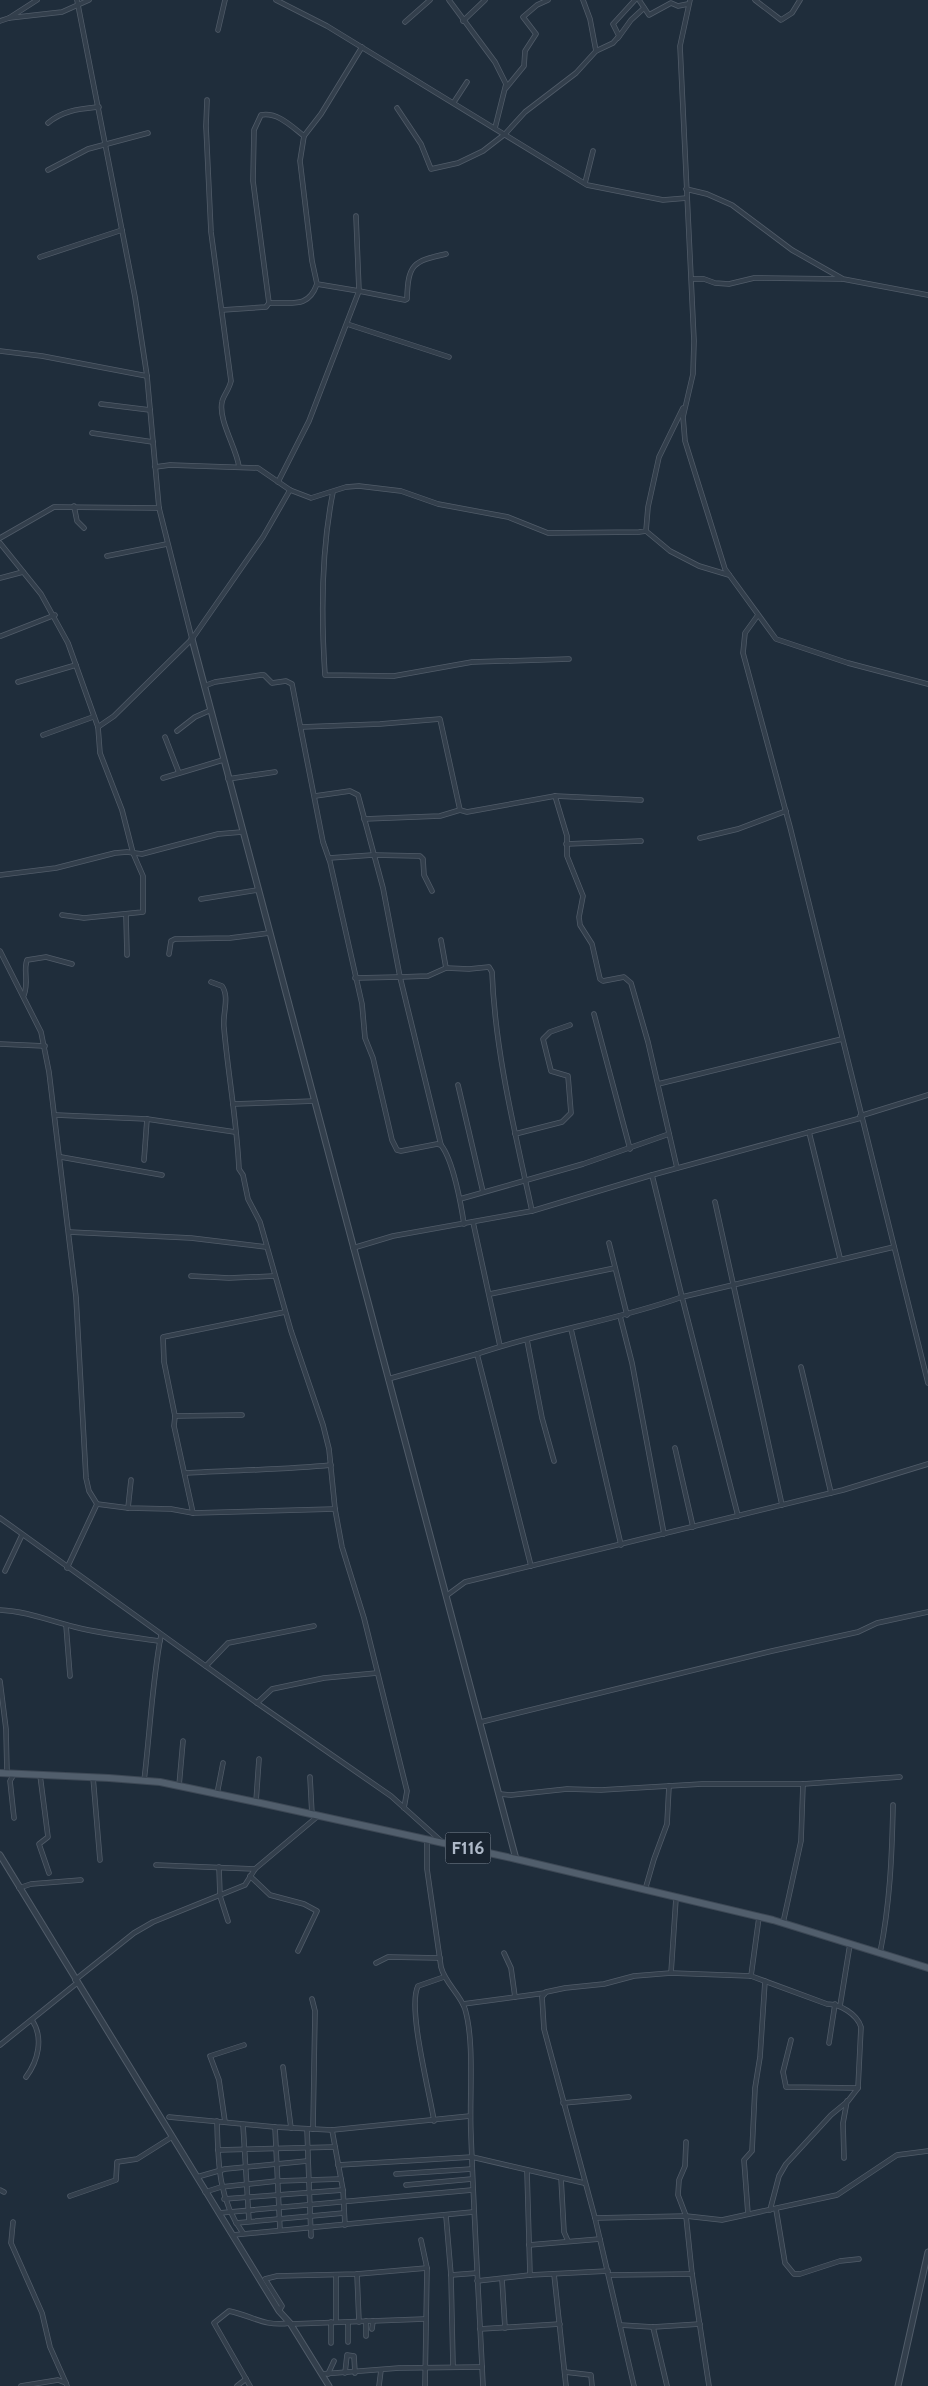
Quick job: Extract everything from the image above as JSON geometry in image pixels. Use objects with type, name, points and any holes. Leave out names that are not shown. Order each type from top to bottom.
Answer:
[{"type":"main road","name":"F116","points":[[7,1773],[144,1781],[179,1786],[256,1802],[516,1859],[784,1923],[928,1968]]},
{"type":"street","points":[[9,18],[37,0]]},
{"type":"street","points":[[77,0],[122,230],[147,376],[159,508],[167,544],[516,1859]]},
{"type":"street","points":[[0,21],[9,18],[62,12],[89,0]]},
{"type":"street","points":[[218,30],[225,0]]},
{"type":"street","points":[[276,0],[327,26],[585,183],[663,200],[687,198]]},
{"type":"street","points":[[405,22],[430,0]]},
{"type":"street","points":[[449,0],[495,62],[506,84],[495,128]]},
{"type":"street","points":[[463,21],[485,0]]},
{"type":"street","points":[[504,90],[524,66],[526,51],[536,34],[523,16],[548,0]]},
{"type":"street","points":[[583,0],[596,51]]},
{"type":"street","points":[[618,39],[618,33],[613,24],[634,0]]},
{"type":"street","points":[[639,0],[649,15],[672,3],[678,6],[689,2]]},
{"type":"street","points":[[754,0],[781,20],[792,13],[800,0]]},
{"type":"street","points":[[689,2],[680,46],[692,280],[693,374],[683,417],[685,441],[725,569],[776,640],[848,663],[928,684]]},
{"type":"street","points":[[397,108],[420,144],[429,168],[432,170],[470,159],[504,134],[526,112],[576,73],[596,51],[613,44],[631,20],[644,8]]},
{"type":"street","points":[[222,310],[266,307],[269,303],[304,302],[314,294],[317,284],[312,261],[300,160],[304,136],[321,114],[362,47]]},
{"type":"street","points":[[454,102],[467,82]]},
{"type":"street","points":[[207,100],[206,126],[211,232],[231,381],[228,392],[222,401],[222,409],[229,436],[238,454],[239,467]]},
{"type":"street","points":[[48,123],[56,116],[73,110],[99,107]]},
{"type":"street","points":[[269,303],[253,181],[254,130],[261,115],[267,114],[279,117],[304,136]]},
{"type":"street","points":[[48,170],[88,149],[148,133]]},
{"type":"street","points":[[585,183],[593,151]]},
{"type":"street","points":[[686,189],[706,194],[732,205],[792,250],[842,279]]},
{"type":"street","points":[[278,482],[309,421],[360,291],[356,216]]},
{"type":"street","points":[[40,257],[122,230]]},
{"type":"street","points":[[317,284],[404,300],[406,299],[407,278],[418,262],[446,254]]},
{"type":"street","points":[[692,280],[704,279],[715,284],[729,284],[754,278],[842,279],[928,295]]},
{"type":"street","points":[[347,324],[449,357]]},
{"type":"street","points":[[0,351],[42,356],[102,370],[147,376]]},
{"type":"street","points":[[646,531],[648,507],[659,457],[680,415],[688,394]]},
{"type":"street","points":[[101,404],[150,410]]},
{"type":"street","points":[[92,433],[153,442]]},
{"type":"street","points":[[155,467],[258,468],[290,490],[311,498],[346,487],[359,486],[401,491],[438,504],[508,517],[548,533],[646,531],[670,551],[700,566],[730,576]]},
{"type":"street","points":[[98,727],[114,716],[192,639],[262,537],[290,490]]},
{"type":"street","points":[[334,492],[326,533],[324,590],[325,675],[394,676],[472,662],[569,659]]},
{"type":"street","points":[[74,506],[77,521],[84,528]]},
{"type":"street","points":[[0,538],[54,507],[159,508]]},
{"type":"street","points":[[0,543],[41,594],[54,615],[76,664],[98,727],[100,753],[122,810],[133,853],[143,876],[144,912],[76,918],[62,915]]},
{"type":"street","points":[[108,556],[167,544]]},
{"type":"street","points":[[0,578],[24,572]]},
{"type":"street","points":[[1,636],[54,615]]},
{"type":"street","points":[[758,615],[745,633],[743,653],[786,812],[860,1117],[928,1383]]},
{"type":"street","points":[[18,682],[76,664]]},
{"type":"street","points":[[204,686],[215,682],[261,675],[264,675],[272,684],[290,682],[301,727],[323,842],[329,858],[362,1004],[365,1038],[374,1062],[395,1147],[402,1151],[441,1144]]},
{"type":"street","points":[[177,730],[195,717],[211,710]]},
{"type":"street","points":[[43,735],[93,717]]},
{"type":"street","points":[[301,727],[380,724],[440,718],[460,810]]},
{"type":"street","points":[[164,737],[180,773]]},
{"type":"street","points":[[163,778],[224,760]]},
{"type":"street","points":[[228,778],[275,772]]},
{"type":"street","points":[[315,796],[350,791],[358,795],[388,910],[400,977],[441,1144],[446,1152],[460,1198],[464,1224]]},
{"type":"street","points":[[364,819],[440,816],[460,810],[467,812],[555,796],[641,800]]},
{"type":"street","points":[[555,796],[564,826],[567,856],[583,896],[579,917],[580,925],[592,944],[600,978],[603,981],[624,977],[631,983],[658,1084],[677,1168]]},
{"type":"street","points":[[700,838],[738,829],[786,812]]},
{"type":"street","points":[[0,875],[56,868],[115,853],[142,854],[218,834],[242,832]]},
{"type":"street","points":[[566,844],[641,841]]},
{"type":"street","points":[[329,858],[374,855],[420,856],[423,859],[424,875],[432,891]]},
{"type":"street","points":[[201,899],[258,890]]},
{"type":"street","points":[[126,915],[127,955]]},
{"type":"street","points":[[169,954],[171,941],[175,939],[230,938],[269,933]]},
{"type":"street","points":[[441,940],[446,968]]},
{"type":"street","points":[[0,951],[42,1032],[45,1046],[56,1115],[76,1298],[86,1478],[89,1491],[97,1504]]},
{"type":"street","points":[[24,996],[28,979],[27,960],[46,957],[72,964]]},
{"type":"street","points":[[355,978],[428,976],[446,968],[468,969],[489,967],[492,972],[496,1018],[515,1134],[532,1211]]},
{"type":"street","points":[[211,982],[222,986],[225,994],[223,1026],[239,1169],[243,1175],[248,1199],[260,1222],[285,1312],[317,1406],[331,1465],[335,1509],[342,1547],[364,1618],[407,1792],[404,1808]]},
{"type":"street","points":[[594,1014],[630,1149]]},
{"type":"street","points":[[515,1134],[562,1122],[572,1113],[568,1076],[551,1071],[543,1039],[550,1032],[570,1025]]},
{"type":"street","points":[[658,1084],[842,1039]]},
{"type":"street","points":[[0,1044],[45,1046]]},
{"type":"street","points":[[458,1085],[483,1192]]},
{"type":"street","points":[[353,1248],[393,1236],[532,1211],[652,1175],[809,1132],[928,1095]]},
{"type":"street","points":[[233,1104],[315,1101]]},
{"type":"street","points":[[56,1115],[146,1119],[235,1132]]},
{"type":"street","points":[[144,1160],[146,1119]]},
{"type":"street","points":[[809,1132],[840,1258]]},
{"type":"street","points":[[460,1198],[630,1149],[670,1134]]},
{"type":"street","points":[[61,1157],[162,1175]]},
{"type":"street","points":[[652,1175],[738,1516]]},
{"type":"street","points":[[715,1202],[782,1505]]},
{"type":"street","points":[[473,1222],[500,1346]]},
{"type":"street","points":[[69,1232],[191,1238],[266,1248]]},
{"type":"street","points":[[609,1243],[627,1314]]},
{"type":"street","points":[[388,1379],[500,1346],[620,1316],[682,1297],[734,1286],[840,1258],[894,1247]]},
{"type":"street","points":[[490,1294],[615,1268]]},
{"type":"street","points":[[192,1276],[229,1278],[274,1276]]},
{"type":"street","points":[[193,1513],[174,1426],[175,1416],[164,1362],[163,1337],[285,1312]]},
{"type":"street","points":[[620,1316],[633,1371],[664,1534]]},
{"type":"street","points":[[571,1329],[621,1544]]},
{"type":"street","points":[[527,1340],[542,1418],[554,1461]]},
{"type":"street","points":[[477,1354],[531,1566]]},
{"type":"street","points":[[801,1367],[831,1493]]},
{"type":"street","points":[[175,1416],[242,1415]]},
{"type":"street","points":[[675,1448],[693,1527]]},
{"type":"street","points":[[446,1596],[465,1582],[831,1493],[928,1464]]},
{"type":"street","points":[[185,1473],[239,1469],[282,1470],[331,1465]]},
{"type":"street","points":[[128,1508],[131,1480]]},
{"type":"street","points":[[97,1504],[128,1508],[171,1509],[193,1513],[335,1509]]},
{"type":"street","points":[[67,1568],[97,1504]]},
{"type":"street","points":[[0,1518],[257,1703],[324,1748],[404,1808],[443,1843]]},
{"type":"street","points":[[5,1571],[22,1535]]},
{"type":"street","points":[[0,1610],[33,1614],[104,1633],[160,1641]]},
{"type":"street","points":[[481,1722],[772,1650],[858,1632],[877,1623],[928,1612]]},
{"type":"street","points":[[66,1624],[70,1676]]},
{"type":"street","points":[[206,1666],[228,1643],[314,1626]]},
{"type":"street","points":[[144,1781],[152,1717],[153,1678],[161,1634]]},
{"type":"street","points":[[257,1703],[272,1689],[324,1678],[377,1672]]},
{"type":"street","points":[[0,1681],[6,1729],[7,1773],[10,1781],[14,1818]]},
{"type":"street","points":[[179,1786],[183,1742]]},
{"type":"street","points":[[256,1802],[259,1759]]},
{"type":"street","points":[[217,1794],[223,1763]]},
{"type":"street","points":[[40,1775],[48,1837],[40,1844],[49,1873]]},
{"type":"street","points":[[93,1777],[100,1860]]},
{"type":"street","points":[[0,2045],[134,1933],[153,1922],[245,1885],[254,1869],[315,1815],[310,1777]]},
{"type":"street","points":[[500,1794],[511,1795],[567,1789],[601,1790],[702,1784],[803,1784],[900,1777]]},
{"type":"street","points":[[784,1923],[801,1842],[803,1784]]},
{"type":"street","points":[[645,1890],[667,1824],[669,1786]]},
{"type":"street","points":[[880,1953],[886,1923],[892,1868],[893,1805]]},
{"type":"street","points":[[427,1840],[428,1869],[444,1978],[463,2004],[466,2016],[470,2057],[472,2190],[483,2386]]},
{"type":"street","points":[[0,1855],[205,2192],[279,2311],[291,2324],[325,2374],[329,2386]]},
{"type":"street","points":[[156,1865],[254,1869]]},
{"type":"street","points":[[219,1868],[220,1896],[228,1921]]},
{"type":"street","points":[[250,1876],[270,1895],[304,1904],[317,1911],[298,1951]]},
{"type":"street","points":[[19,1888],[31,1884],[81,1880]]},
{"type":"street","points":[[671,1973],[676,1898]]},
{"type":"street","points":[[751,1976],[758,1917]]},
{"type":"street","points":[[840,2006],[850,1944]]},
{"type":"street","points":[[504,1954],[511,1968],[515,1997]]},
{"type":"street","points":[[376,1963],[388,1957],[440,1958]]},
{"type":"street","points":[[463,2004],[604,1984],[634,1976],[671,1973],[751,1976],[827,2004],[840,2006],[856,2019],[861,2027],[858,2088],[847,2101],[831,2114],[786,2164],[779,2176],[770,2210]]},
{"type":"street","points":[[434,2120],[415,2014],[415,1991],[418,1986],[444,1978]]},
{"type":"street","points":[[748,2214],[744,2160],[752,2151],[754,2088],[760,2057],[765,1980]]},
{"type":"street","points":[[546,1992],[542,1997],[544,2029],[584,2183],[595,2218],[634,2386]]},
{"type":"street","points":[[312,1999],[315,2011],[313,2129]]},
{"type":"street","points":[[829,2043],[835,2004]]},
{"type":"street","points":[[26,2077],[33,2067],[39,2048],[32,2020]]},
{"type":"street","points":[[791,2040],[782,2072],[786,2087],[858,2088]]},
{"type":"street","points":[[225,2122],[220,2088],[210,2056],[244,2045]]},
{"type":"street","points":[[283,2067],[291,2128]]},
{"type":"street","points":[[564,2102],[629,2097]]},
{"type":"street","points":[[844,2158],[843,2123],[847,2101]]},
{"type":"street","points":[[169,2117],[243,2125],[332,2130],[470,2116]]},
{"type":"street","points":[[217,2121],[221,2187],[224,2199],[243,2233]]},
{"type":"street","points":[[243,2125],[249,2221]]},
{"type":"street","points":[[275,2127],[280,2230]]},
{"type":"street","points":[[307,2129],[311,2236]]},
{"type":"street","points":[[332,2130],[343,2190],[345,2225]]},
{"type":"street","points":[[70,2196],[116,2180],[118,2162],[137,2159],[172,2136]]},
{"type":"street","points":[[686,2142],[685,2166],[680,2180],[678,2196],[686,2216],[692,2274],[709,2386]]},
{"type":"street","points":[[218,2150],[335,2147]]},
{"type":"street","points":[[595,2218],[686,2216],[722,2220],[837,2195],[897,2155],[928,2152]]},
{"type":"street","points":[[338,2165],[472,2157],[584,2183]]},
{"type":"street","points":[[197,2177],[220,2170],[307,2161]]},
{"type":"street","points":[[396,2174],[472,2169]]},
{"type":"street","points":[[528,2171],[530,2275]]},
{"type":"street","points":[[561,2178],[564,2232],[568,2241]]},
{"type":"street","points":[[205,2192],[221,2187],[277,2181],[341,2179]]},
{"type":"street","points":[[406,2185],[472,2179]]},
{"type":"street","points":[[224,2199],[343,2190]]},
{"type":"street","points":[[219,2213],[230,2210],[472,2190]]},
{"type":"street","points":[[776,2209],[785,2263],[794,2274],[800,2274],[840,2261],[859,2260]]},
{"type":"street","points":[[233,2235],[474,2212]]},
{"type":"street","points":[[236,2223],[344,2213]]},
{"type":"street","points":[[446,2216],[451,2275],[454,2366]]},
{"type":"street","points":[[13,2222],[11,2243],[42,2313],[50,2347],[67,2384]]},
{"type":"street","points":[[529,2245],[600,2239]]},
{"type":"street","points":[[421,2240],[427,2268],[425,2319],[427,2366],[425,2386]]},
{"type":"street","points":[[898,2386],[928,2252]]},
{"type":"street","points":[[279,2311],[282,2306],[265,2279],[277,2276],[358,2274],[427,2268]]},
{"type":"street","points":[[451,2275],[477,2273]]},
{"type":"street","points":[[331,2343],[336,2274]]},
{"type":"street","points":[[358,2274],[359,2322]]},
{"type":"street","points":[[477,2281],[554,2274],[692,2274]]},
{"type":"street","points":[[554,2274],[566,2386]]},
{"type":"street","points":[[502,2279],[505,2328]]},
{"type":"street","points":[[250,2386],[214,2323],[229,2311],[243,2314],[267,2324],[348,2323],[425,2319]]},
{"type":"street","points":[[366,2321],[366,2336]]},
{"type":"street","points":[[372,2329],[373,2321]]},
{"type":"street","points":[[348,2323],[348,2342]]},
{"type":"street","points":[[480,2329],[560,2324]]},
{"type":"street","points":[[620,2325],[653,2327],[700,2324]]},
{"type":"street","points":[[653,2327],[667,2386]]},
{"type":"street","points":[[345,2373],[347,2355],[354,2356],[355,2373]]},
{"type":"street","points":[[325,2374],[334,2361]]},
{"type":"street","points":[[325,2374],[427,2366],[482,2367]]},
{"type":"street","points":[[379,2386],[380,2370]]},
{"type":"street","points":[[565,2372],[591,2375],[592,2386]]},
{"type":"street","points":[[237,2386],[246,2379]]},
{"type":"street","points":[[21,2386],[58,2380],[67,2384]]}]
